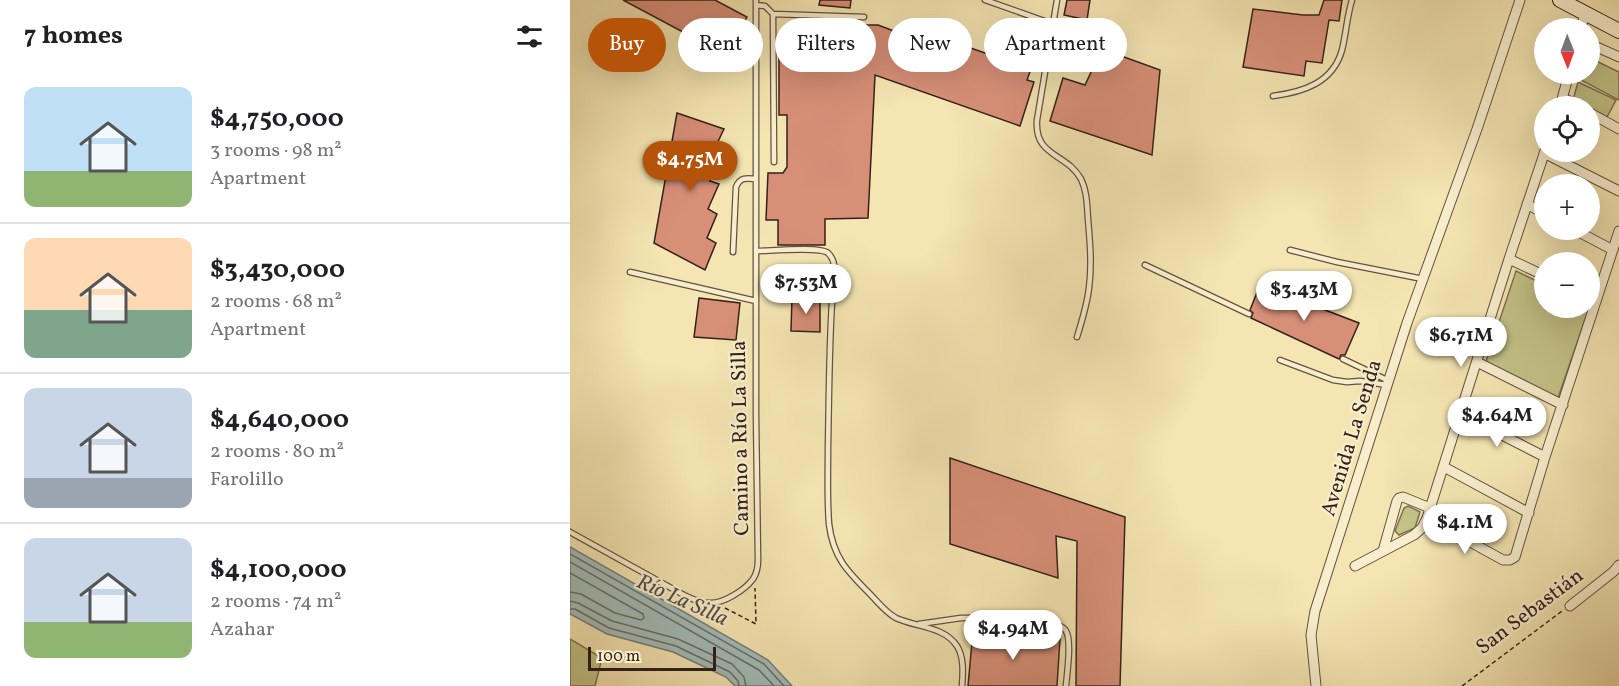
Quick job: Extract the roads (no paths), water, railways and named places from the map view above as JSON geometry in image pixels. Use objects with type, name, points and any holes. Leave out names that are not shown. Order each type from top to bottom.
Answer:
[{"type":"main road","points":[[1560,0],[1619,31]]},
{"type":"street","name":"Avenida La Senda","points":[[1316,686],[1311,625],[1407,323],[1477,129],[1520,0]]},
{"type":"street","points":[[1585,18],[1586,14]]},
{"type":"street","points":[[1600,48],[1619,57]]},
{"type":"street","points":[[1600,119],[1619,129]]},
{"type":"street","points":[[1355,566],[1414,535],[1422,528],[1427,518],[1542,162]]},
{"type":"street","points":[[1564,162],[1619,191]]},
{"type":"street","points":[[1527,204],[1534,208]]},
{"type":"street","points":[[1600,282],[1619,231]]},
{"type":"street","points":[[1595,240],[1613,249]]},
{"type":"street","points":[[1509,259],[1534,271]]},
{"type":"street","points":[[1427,518],[1503,561],[1515,557],[1588,318]]},
{"type":"street","points":[[1477,362],[1563,405]]},
{"type":"street","points":[[1461,414],[1545,457]]},
{"type":"street","points":[[1444,467],[1529,513]]},
{"type":"street","points":[[1383,551],[1399,498],[1403,497],[1430,508]]},
{"type":"street","name":"San Sebastián","points":[[1570,606],[1619,565]]},
{"type":"lane","points":[[985,0],[1036,18]]},
{"type":"lane","points":[[1054,18],[1057,0]]},
{"type":"lane","points":[[1273,96],[1308,89],[1332,70],[1339,60],[1352,0]]},
{"type":"lane","points":[[756,2],[765,6],[773,14],[864,17]]},
{"type":"lane","name":"Camino a Río La Silla","points":[[570,532],[696,601],[716,603],[724,601],[754,577],[758,560],[756,2]]},
{"type":"lane","points":[[773,14],[774,162]]},
{"type":"lane","points":[[1045,72],[1036,132],[1041,144],[1079,176],[1085,190],[1090,277],[1088,298],[1077,337]]},
{"type":"lane","points":[[733,252],[736,187],[742,179],[756,179]]},
{"type":"lane","points":[[756,251],[818,249],[829,254],[834,262],[828,431],[828,513],[835,552],[841,563],[886,611],[898,619],[938,632],[957,646],[963,671],[962,686]]},
{"type":"lane","points":[[1290,250],[1423,279]]},
{"type":"lane","points":[[1144,265],[1248,314]]},
{"type":"lane","points":[[630,272],[756,301]]},
{"type":"lane","points":[[1343,359],[1388,383]]},
{"type":"lane","points":[[1280,360],[1333,380],[1388,383]]},
{"type":"lane","points":[[916,624],[961,618],[984,618],[1053,623],[1061,626],[1067,632],[1069,641],[1066,686]]},
{"type":"water","points":[[570,547],[768,660],[792,686],[735,686],[726,677],[673,652],[607,634],[570,614]]},
{"type":"water label","name":"Río La Silla","points":[[682,601]]}]
